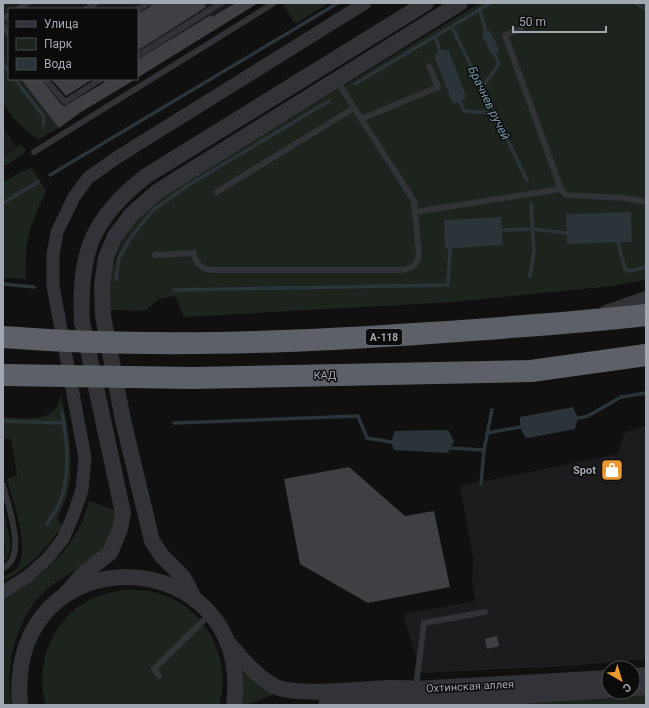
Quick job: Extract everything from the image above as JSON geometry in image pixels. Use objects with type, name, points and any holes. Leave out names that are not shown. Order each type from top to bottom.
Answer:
[{"type":"highway","name":"А-118","points":[[10,338],[188,344],[349,339],[579,322],[646,315]]},
{"type":"highway","name":"КАД","points":[[3,375],[194,378],[531,371],[646,355]]},
{"type":"street","points":[[3,592],[28,576],[47,559],[63,539],[74,516],[82,490],[85,458],[53,286],[53,255],[58,232],[74,197],[88,178],[116,158],[365,3]]},
{"type":"street","points":[[20,705],[18,683],[21,660],[28,639],[40,619],[64,596],[84,572],[110,553],[120,530],[123,513],[82,322],[81,294],[84,264],[96,231],[106,215],[124,193],[146,176],[426,3]]},
{"type":"street","points":[[328,701],[293,690],[276,687],[263,679],[249,667],[227,642],[210,614],[196,600],[183,577],[162,556],[152,541],[122,420],[103,316],[102,285],[106,258],[115,236],[131,215],[158,191],[460,3]]},
{"type":"street","points":[[579,322],[646,299]]},
{"type":"street","points":[[64,596],[79,587],[95,581],[130,576],[165,583],[196,600]]},
{"type":"street","points":[[227,642],[234,664],[236,687],[234,705]]},
{"type":"street","name":"Охтинская аллея","points":[[328,701],[389,688],[601,678]]},
{"type":"street","name":"Охтинская аллея","points":[[328,701],[424,704],[601,691]]},
{"type":"lane","points":[[138,9],[148,3]]},
{"type":"lane","points":[[138,55],[222,3]]},
{"type":"lane","points":[[34,152],[274,3]]},
{"type":"lane","points":[[521,29],[505,35],[561,189],[566,195],[625,198],[646,202]]},
{"type":"lane","points":[[361,119],[438,87],[429,66]]},
{"type":"lane","points":[[46,80],[65,102],[99,80]]},
{"type":"lane","points":[[155,254],[194,253],[194,259],[198,264],[203,268],[211,270],[410,268],[417,263],[419,255],[414,201],[336,80]]},
{"type":"lane","points":[[217,192],[354,108]]},
{"type":"lane","points":[[415,212],[561,189]]},
{"type":"lane","points":[[3,485],[16,550],[10,565],[3,568]]},
{"type":"lane","points":[[415,688],[424,623],[485,612]]},
{"type":"lane","points":[[159,676],[154,669],[210,614]]},
{"type":"shaded area","points":[[3,3],[258,3],[138,77],[138,8],[8,8],[8,62],[3,56]]},
{"type":"shaded area","points":[[3,128],[16,146],[3,155]]},
{"type":"shaded area","points":[[646,426],[646,659],[601,660],[601,663],[569,666],[421,673],[403,614],[475,601],[472,580],[473,559],[460,486],[617,454],[625,432]]},
{"type":"green space","points":[[285,3],[329,3],[297,23],[294,22],[284,6]]},
{"type":"green space","points":[[480,3],[646,3],[646,280],[612,286],[454,302],[184,317],[175,296],[159,299],[145,311],[110,310],[109,277],[125,234],[140,216],[161,198]]},
{"type":"green space","points":[[3,56],[8,62],[8,80],[22,80],[59,128],[39,139],[29,133],[12,116],[4,104],[2,84]]},
{"type":"green space","points":[[20,144],[26,150],[24,153],[3,167],[3,156]]},
{"type":"green space","points":[[32,168],[46,191],[29,234],[26,254],[26,279],[3,278],[3,182]]},
{"type":"green space","points":[[61,394],[71,457],[68,488],[64,503],[57,518],[62,526],[50,542],[29,564],[3,581],[3,577],[16,569],[20,561],[22,538],[7,479],[17,475],[11,439],[3,439],[3,417],[39,418],[47,415],[53,411],[58,404]]},
{"type":"green space","points":[[89,501],[115,510],[115,526],[111,539],[103,550],[93,559],[55,583],[44,592],[25,617],[14,645],[11,660],[11,705],[3,705],[3,598],[32,581],[57,559],[76,533],[84,518]]},
{"type":"green space","points":[[3,506],[11,546],[7,559],[3,561],[3,554],[6,553],[3,539]]},
{"type":"green space","points":[[138,590],[161,594],[177,601],[191,611],[203,623],[219,654],[223,688],[219,705],[46,705],[42,675],[49,645],[56,631],[76,608],[89,600],[111,592]]},
{"type":"green space","points":[[243,673],[261,688],[273,693],[273,695],[252,703],[239,705]]},
{"type":"green space","points":[[641,692],[646,692],[646,705],[469,705],[601,695],[601,700],[641,700]]},
{"type":"water","points":[[485,29],[490,31],[499,49],[496,57],[491,54],[482,35]]},
{"type":"water","points":[[444,50],[449,51],[466,96],[464,100],[460,102],[452,102],[435,58],[436,53]]},
{"type":"water","points":[[631,212],[632,242],[567,244],[566,214]]},
{"type":"water","points":[[501,217],[503,245],[445,249],[444,220]]},
{"type":"water","points":[[573,407],[578,418],[575,429],[528,438],[525,437],[520,427],[520,417]]},
{"type":"water","points":[[448,430],[454,441],[448,453],[394,450],[391,442],[395,431]]},
{"type":"building","points":[[152,3],[203,3],[206,7],[138,50],[138,13],[150,7]]},
{"type":"building","points":[[236,3],[258,3],[138,77],[138,59],[211,15],[212,17]]},
{"type":"building","points":[[22,80],[42,80],[62,105],[65,106],[103,83],[104,80],[134,80],[81,112],[59,128]]},
{"type":"building","points":[[52,80],[91,80],[66,96]]},
{"type":"building","points":[[615,459],[618,473],[604,476],[601,463]]},
{"type":"building","points":[[349,467],[405,516],[434,511],[450,587],[368,603],[300,564],[284,479]]},
{"type":"building","points":[[497,636],[499,646],[487,649],[485,639]]},
{"type":"waterway","points":[[50,175],[338,3]]},
{"type":"waterway","points":[[355,84],[491,3]]},
{"type":"waterway","points":[[636,3],[646,10]]},
{"type":"waterway","points":[[480,10],[485,29]]},
{"type":"waterway","name":"Брачнев ручей","points":[[452,27],[527,180]]},
{"type":"waterway","points":[[435,36],[440,51]]},
{"type":"waterway","points":[[482,88],[499,64],[496,57]]},
{"type":"waterway","points":[[3,64],[8,71]]},
{"type":"waterway","points":[[16,80],[44,117],[43,125]]},
{"type":"waterway","points":[[116,279],[119,258],[130,239],[152,211],[187,186],[329,101]]},
{"type":"waterway","points":[[460,102],[464,111],[493,113]]},
{"type":"waterway","points":[[3,203],[38,182]]},
{"type":"waterway","name":"Брачнев ручей","points":[[530,276],[534,252],[531,204]]},
{"type":"waterway","name":"Брачнев ручей","points":[[502,230],[533,229],[567,233]]},
{"type":"waterway","points":[[618,242],[625,269],[631,271],[646,267]]},
{"type":"waterway","points":[[174,290],[448,285],[450,249]]},
{"type":"waterway","points":[[3,284],[34,287]]},
{"type":"waterway","points":[[578,418],[588,416],[621,397],[646,393]]},
{"type":"waterway","points":[[481,484],[484,450],[492,410]]},
{"type":"waterway","points":[[47,524],[59,505],[66,480],[67,457],[62,412]]},
{"type":"waterway","points":[[174,423],[358,416],[367,438],[391,442]]},
{"type":"waterway","points":[[3,421],[64,423]]},
{"type":"waterway","points":[[487,433],[520,427]]},
{"type":"waterway","points":[[451,448],[484,450]]},
{"type":"place","name":"Spot","points":[[612,470]]}]
